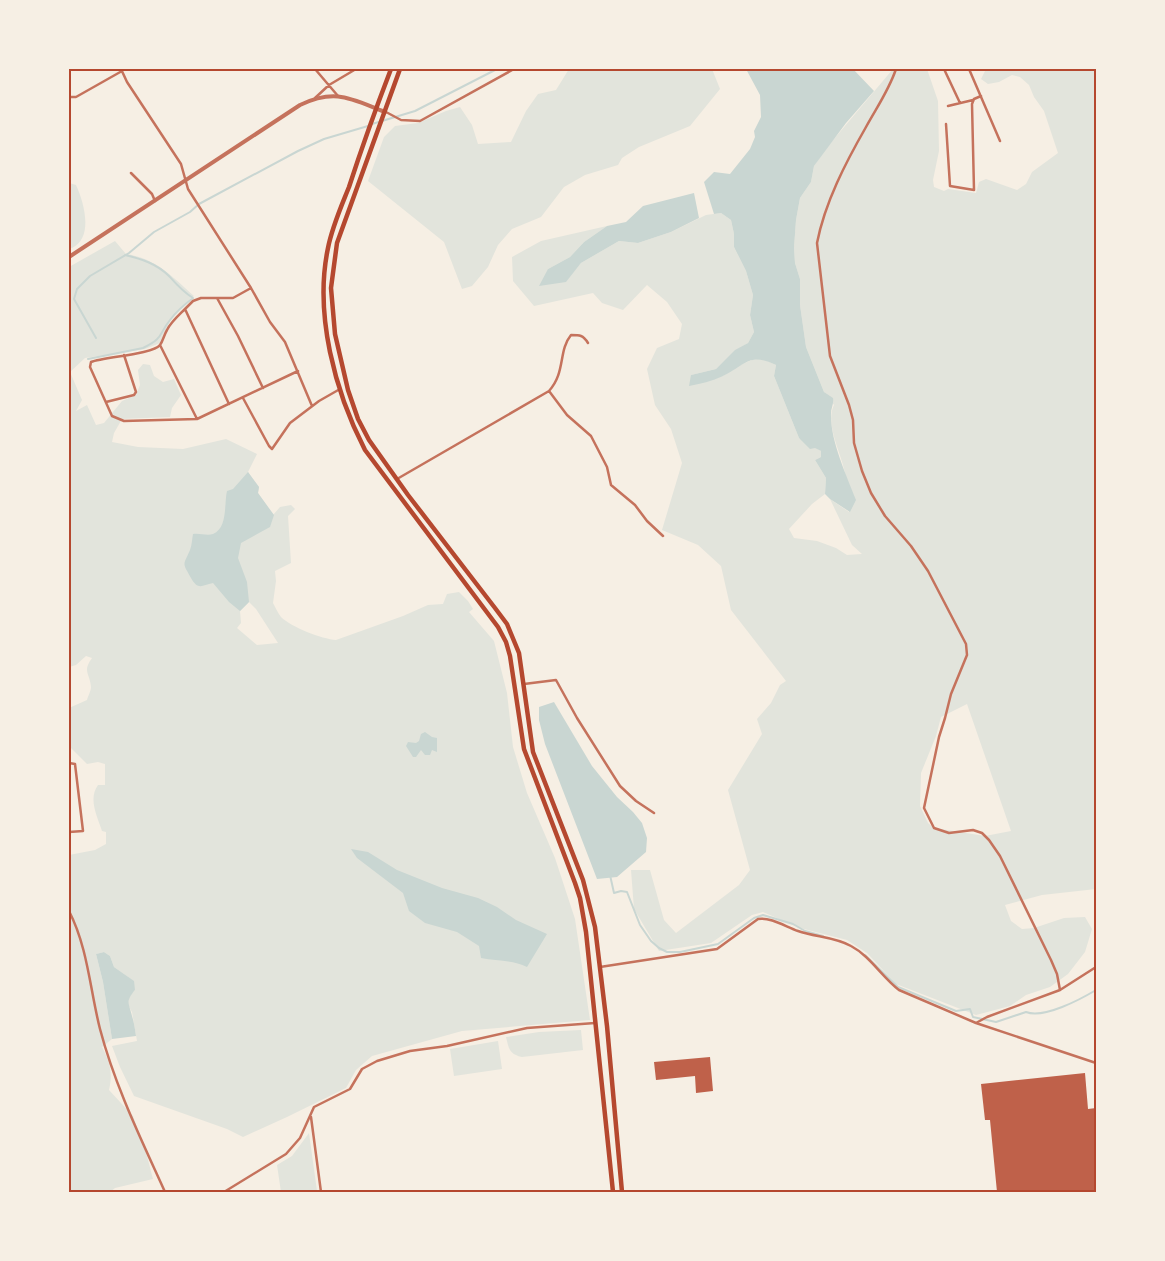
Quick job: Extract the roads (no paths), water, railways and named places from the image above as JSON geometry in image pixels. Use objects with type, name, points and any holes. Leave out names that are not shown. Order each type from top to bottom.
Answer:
[{"type":"main road","points":[[391,69],[336,219],[328,249],[323,284],[329,343],[340,389],[351,423],[365,450],[498,627],[506,642],[510,656],[526,756],[580,898],[586,932],[613,1192]]},
{"type":"main road","points":[[400,69],[337,243],[331,288],[335,334],[348,390],[358,419],[369,440],[506,624],[519,653],[533,752],[582,880],[595,927],[607,1026],[622,1192]]},
{"type":"street","points":[[315,69],[338,96]]},
{"type":"street","points":[[315,98],[329,85],[356,69]]},
{"type":"street","points":[[69,257],[294,109],[315,98],[338,96],[385,112],[401,120],[420,121],[514,69]]},
{"type":"street","points":[[896,69],[886,95],[851,154],[826,208],[817,243],[830,356],[849,405],[853,420],[854,443],[870,493],[885,516],[911,546],[928,571],[966,644],[968,655],[950,694],[924,808],[934,828],[949,833],[973,830],[982,833],[989,840],[1000,856],[1051,960],[1057,974],[1060,990]]},
{"type":"street","points":[[944,69],[960,103]]},
{"type":"street","points":[[969,69],[1000,141]]},
{"type":"street","points":[[69,97],[76,97],[121,70],[181,164],[188,189],[251,288],[270,322],[286,342],[312,406]]},
{"type":"street","points":[[948,106],[973,100],[981,96]]},
{"type":"street","points":[[946,124],[950,186],[974,190],[973,100]]},
{"type":"street","points":[[131,173],[152,194],[155,201]]},
{"type":"street","points":[[251,288],[233,298],[202,298],[194,301],[174,320],[166,331],[160,345],[147,352],[91,362],[90,367],[112,416],[124,421],[197,418],[298,371]]},
{"type":"street","points":[[217,298],[263,388]]},
{"type":"street","points":[[185,309],[228,404]]},
{"type":"street","points":[[397,479],[549,391],[560,375],[566,341],[571,336],[579,335],[584,337],[588,343]]},
{"type":"street","points":[[160,345],[197,418]]},
{"type":"street","points":[[106,402],[136,392],[124,355]]},
{"type":"street","points":[[243,398],[272,449],[290,423],[312,406],[340,389]]},
{"type":"street","points":[[549,391],[567,415],[591,436],[607,467],[611,485],[635,505],[647,521],[663,536]]},
{"type":"street","points":[[524,684],[556,680],[577,718],[620,786],[636,801],[654,813]]},
{"type":"street","points":[[69,763],[76,764],[83,831],[69,832]]},
{"type":"street","points":[[69,911],[77,927],[83,947],[100,1029],[114,1071],[124,1100],[165,1192]]},
{"type":"street","points":[[600,967],[717,949],[755,921],[763,918],[800,932],[850,946],[865,956],[899,990],[976,1023],[1096,1063]]},
{"type":"street","points":[[976,1023],[987,1017],[1060,990],[1096,968]]},
{"type":"street","points":[[224,1192],[286,1154],[300,1138],[314,1107],[350,1089],[362,1069],[377,1061],[410,1051],[447,1046],[527,1028],[596,1023]]},
{"type":"street","points":[[311,1116],[321,1192]]},
{"type":"waterway","points":[[372,124],[415,111],[497,69]]},
{"type":"waterway","points":[[96,338],[74,299],[77,289],[90,276],[129,253],[154,232],[190,212],[199,204],[298,151],[324,139],[368,126]]},
{"type":"waterway","points":[[88,359],[150,345],[158,339],[175,314],[193,298],[159,268],[143,260],[125,255]]},
{"type":"waterway","points":[[610,875],[614,893],[627,892],[640,925],[651,941],[667,952],[680,952],[718,944],[754,918],[763,915],[823,936]]},
{"type":"waterway","points":[[865,955],[898,987],[956,1011],[970,1009],[973,1017],[996,1022],[1026,1012],[1042,1013],[1062,1007],[1096,990]]}]
